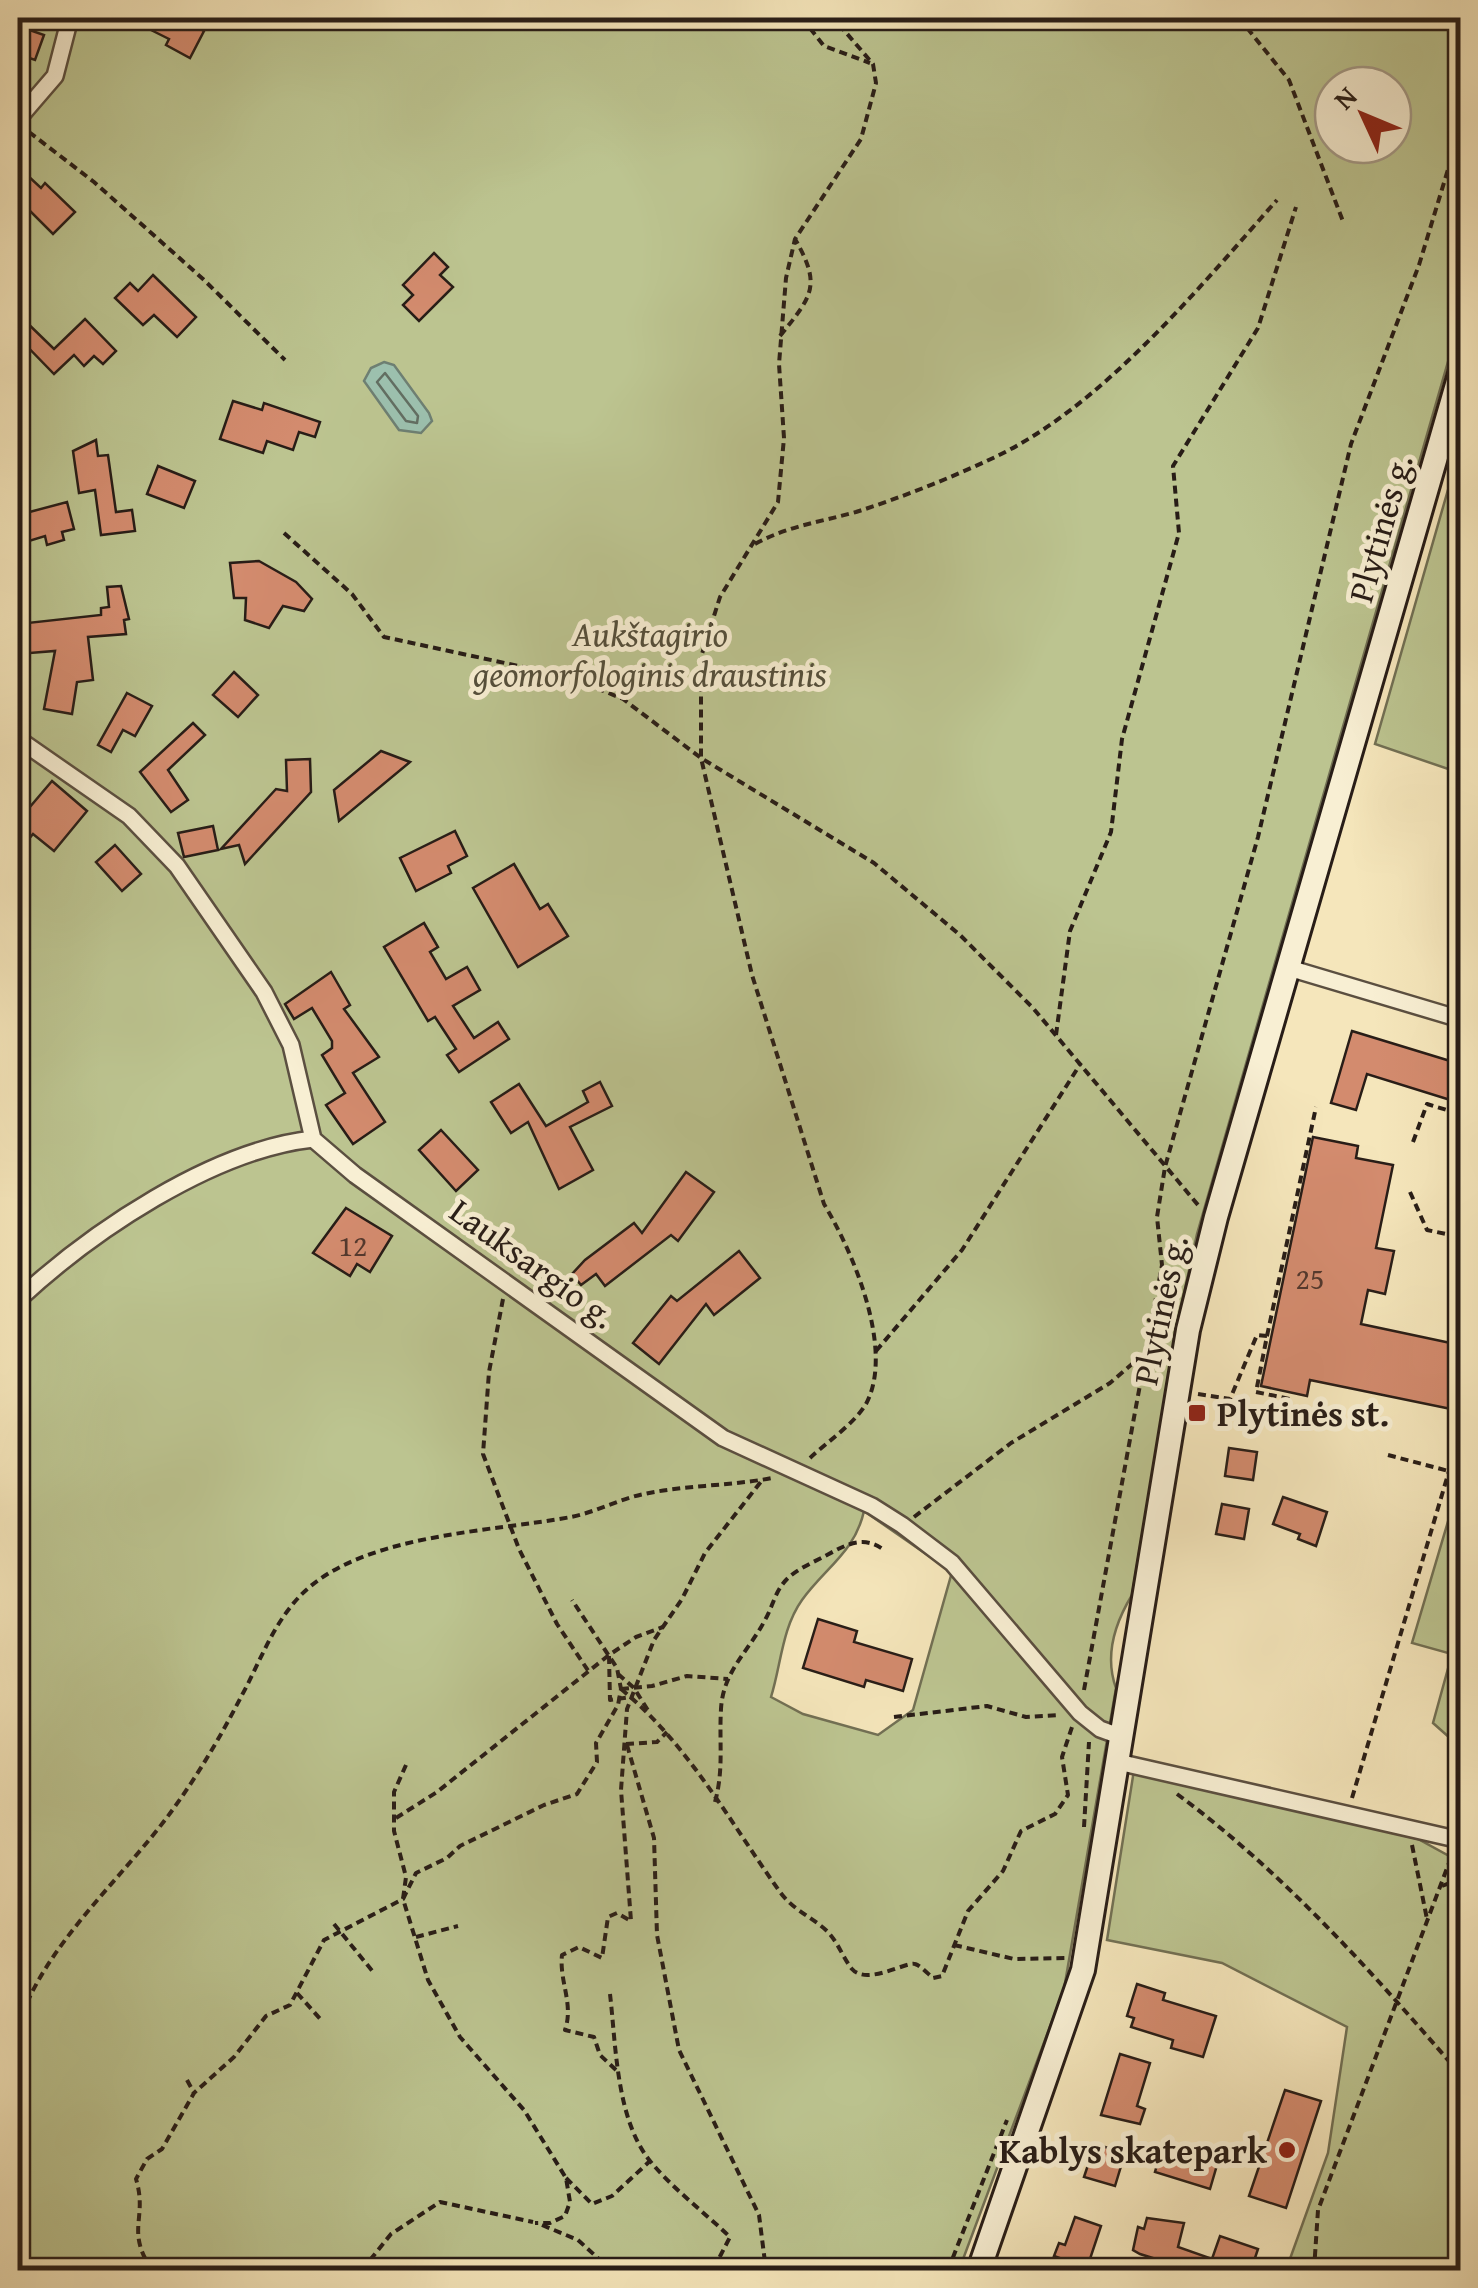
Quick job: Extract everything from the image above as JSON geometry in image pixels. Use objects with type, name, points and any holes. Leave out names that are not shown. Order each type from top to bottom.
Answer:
[{"type":"main road","name":"Plytinės g.","points":[[979,2270],[1082,1970],[1178,1393],[1216,1217],[1460,374]]},
{"type":"street","points":[[18,121],[55,76],[70,18]]},
{"type":"street","points":[[18,739],[129,816],[177,866],[264,992],[291,1045],[313,1139],[276,1143],[228,1159],[82,1244],[18,1300]]},
{"type":"street","points":[[1289,968],[1460,1019]]},
{"type":"street","name":"Lauksargio g.","points":[[313,1139],[355,1174],[723,1438],[872,1506],[902,1525],[952,1563],[1080,1713],[1100,1729],[1122,1737]]},
{"type":"street","points":[[1118,1762],[1459,1840]]},
{"type":"path","points":[[802,18],[824,46],[873,64]]},
{"type":"path","points":[[18,2026],[38,1980],[72,1929],[142,1852],[194,1779],[273,1632],[300,1596],[342,1566],[378,1553],[578,1516],[643,1494],[794,1473],[864,1408],[873,1388],[876,1351],[864,1292],[844,1237],[824,1204],[792,1114],[752,975],[701,758],[701,657],[720,597],[778,502],[784,438],[780,336],[795,239],[860,139],[876,83],[873,64],[842,28],[814,18]]},
{"type":"path","points":[[1239,18],[1289,80],[1344,224]]},
{"type":"path","points":[[18,121],[203,279],[284,360]]},
{"type":"path","points":[[621,1688],[668,1731],[784,1897],[826,1931],[852,1970],[888,1975],[905,1964],[915,1964],[933,1978],[942,1976],[968,1911],[1003,1872],[1022,1830],[1055,1814],[1068,1795],[1062,1757],[1080,1713],[1149,1350],[1162,1265],[1157,1217],[1165,1167],[1258,837],[1351,444],[1419,265],[1460,130]]},
{"type":"path","points":[[752,546],[786,527],[856,511],[994,458],[1069,409],[1173,316],[1278,200]]},
{"type":"path","points":[[1056,1035],[1070,931],[1111,832],[1122,739],[1179,534],[1173,466],[1258,328],[1296,207]]},
{"type":"path","points":[[780,336],[808,301],[812,269],[795,239]]},
{"type":"path","points":[[284,533],[352,594],[384,637],[570,677],[623,699],[701,758],[874,863],[960,935],[1081,1063],[1200,1208],[1216,1217]]},
{"type":"path","points":[[876,1351],[962,1250],[1081,1063]]},
{"type":"path","points":[[1413,1142],[1427,1104],[1460,1114]]},
{"type":"path","points":[[1290,1399],[1256,1392],[1316,1107]]},
{"type":"path","points":[[1410,1192],[1426,1230],[1460,1237]]},
{"type":"path","points":[[506,1282],[488,1372],[483,1454],[557,1624],[590,1672]]},
{"type":"path","points":[[1178,1393],[1230,1399],[1257,1335],[1267,1336]]},
{"type":"path","points":[[902,1525],[953,1491],[1011,1442],[1110,1383],[1149,1350]]},
{"type":"path","points":[[1347,1814],[1452,1472],[1460,1434]]},
{"type":"path","points":[[1388,1455],[1460,1474]]},
{"type":"path","points":[[616,2070],[600,2055],[594,2037],[565,2030],[568,1991],[560,1970],[562,1955],[578,1947],[602,1958],[608,1918],[617,1913],[631,1920],[621,1790],[631,1697],[654,1640],[666,1626],[705,1552],[764,1479]]},
{"type":"path","points":[[715,1802],[724,1774],[721,1706],[728,1679],[788,1579],[846,1544],[864,1541],[884,1550]]},
{"type":"path","points":[[152,2270],[134,2232],[142,2201],[136,2179],[147,2159],[162,2149],[194,2093],[234,2057],[266,2016],[290,2005],[324,1940],[403,1899],[416,1873],[447,1858],[460,1846],[544,1805],[577,1794],[597,1762],[596,1743],[621,1688],[609,1656],[572,1600]]},
{"type":"path","points":[[396,1818],[437,1792],[494,1742],[609,1656],[636,1637],[666,1626]]},
{"type":"path","points":[[609,1656],[610,1700],[631,1697]]},
{"type":"path","points":[[618,1674],[634,1688],[649,1712]]},
{"type":"path","points":[[621,1688],[687,1676],[728,1679]]},
{"type":"path","points":[[894,1717],[987,1706],[1026,1716],[1080,1713]]},
{"type":"path","points":[[1080,1713],[1089,1742],[1084,1839]]},
{"type":"path","points":[[626,1744],[657,1742],[668,1731]]},
{"type":"path","points":[[626,1744],[654,1838],[657,1935],[680,2050],[759,2215],[766,2270]]},
{"type":"path","points":[[406,1766],[394,1792],[398,1853],[406,1877],[403,1899],[428,1980],[448,2018],[497,2084],[524,2110],[566,2178],[592,2204],[612,2196],[650,2161]]},
{"type":"path","points":[[1176,1793],[1251,1852],[1396,2000],[1460,2074]]},
{"type":"path","points":[[1406,1828],[1428,1919]]},
{"type":"path","points":[[1314,2270],[1318,2210],[1459,1840]]},
{"type":"path","points":[[1440,1887],[1460,1879]]},
{"type":"path","points":[[334,1924],[374,1973]]},
{"type":"path","points":[[416,1937],[458,1926]]},
{"type":"path","points":[[954,1944],[1014,1959],[1065,1958],[1060,1976]]},
{"type":"path","points":[[297,1993],[323,2022]]},
{"type":"path","points":[[610,1994],[616,2070],[635,2134],[650,2161],[730,2237],[713,2270]]},
{"type":"path","points":[[187,2080],[194,2093]]},
{"type":"path","points":[[948,2270],[1012,2109]]},
{"type":"path","points":[[170,2110],[178,2116]]},
{"type":"path","points":[[362,2270],[390,2234],[440,2202],[550,2224],[565,2216],[570,2202],[566,2178]]},
{"type":"path","points":[[535,2222],[578,2240],[611,2270]]},
{"type":"green space","name":"Aukštagirio geomorfologinis draustinis","points":[[18,18],[1460,18],[1460,320],[1197,1234],[1179,1316],[1132,1595],[1111,1651],[1116,1688],[1064,1989],[959,2270],[18,2270]],"holes":[[[864,1511],[952,1572],[913,1710],[878,1735],[803,1714],[771,1697],[795,1611],[854,1538]]]},
{"type":"green space","points":[[1460,448],[1460,773],[1375,744]]},
{"type":"green space","points":[[1460,1481],[1460,1747],[1433,1723],[1452,1654],[1412,1643]]},
{"type":"green space","points":[[1134,1770],[1418,1839],[1460,1862],[1460,2270],[1286,2270],[1328,2153],[1347,2027],[1222,1963],[1107,1940]]},
{"type":"water","points":[[384,362],[394,365],[429,413],[432,421],[421,433],[399,430],[364,381],[371,368]]},
{"type":"building","points":[[154,18],[189,18],[187,22],[204,31],[190,58],[166,45],[169,39],[149,29]]},
{"type":"building","points":[[18,26],[44,35],[35,60],[18,54]]},
{"type":"building","points":[[27,175],[41,188],[45,183],[75,212],[53,234],[18,199],[18,184]]},
{"type":"building","points":[[434,253],[448,267],[440,275],[453,287],[419,321],[403,305],[413,295],[403,285]]},
{"type":"building","points":[[153,275],[196,317],[177,337],[154,315],[143,325],[115,298],[130,283],[138,291]]},
{"type":"building","points":[[18,314],[54,349],[85,319],[116,351],[103,364],[94,356],[84,366],[74,355],[54,374],[18,337]]},
{"type":"building","points":[[233,401],[262,410],[264,403],[320,422],[315,437],[299,432],[293,450],[267,441],[263,453],[220,439]]},
{"type":"building","points":[[96,440],[98,456],[108,455],[116,512],[132,510],[135,531],[101,535],[95,490],[79,493],[73,451]]},
{"type":"building","points":[[158,466],[195,481],[184,508],[147,494]]},
{"type":"building","points":[[67,502],[74,529],[62,532],[64,540],[47,545],[45,536],[29,541],[22,514]]},
{"type":"building","points":[[259,561],[296,582],[312,599],[304,611],[283,606],[269,628],[245,620],[246,598],[234,598],[230,563]]},
{"type":"building","points":[[121,586],[129,619],[124,620],[126,634],[88,637],[93,680],[77,682],[72,714],[44,709],[55,651],[18,654],[18,624],[101,615],[101,608],[109,607],[107,587]]},
{"type":"building","points":[[234,672],[258,695],[238,717],[213,695]]},
{"type":"building","points":[[127,693],[152,706],[135,736],[123,730],[111,752],[98,745]]},
{"type":"building","points":[[193,723],[205,735],[168,770],[188,800],[171,812],[140,772]]},
{"type":"building","points":[[381,751],[410,762],[339,821],[334,790]]},
{"type":"building","points":[[310,759],[311,792],[245,864],[239,845],[221,849],[276,789],[287,791],[286,760]]},
{"type":"building","points":[[52,781],[87,811],[54,851],[33,834],[18,852],[18,821]]},
{"type":"building","points":[[213,826],[218,850],[184,857],[178,833]]},
{"type":"building","points":[[455,831],[467,856],[448,866],[451,873],[416,891],[400,858]]},
{"type":"building","points":[[115,845],[141,874],[122,891],[96,862]]},
{"type":"building","points":[[514,864],[540,909],[548,904],[568,936],[518,967],[473,888]]},
{"type":"building","points":[[424,923],[438,947],[430,952],[446,979],[467,967],[480,990],[453,1006],[474,1038],[498,1022],[509,1039],[459,1072],[447,1055],[456,1049],[435,1017],[428,1021],[384,947]]},
{"type":"building","points":[[331,972],[350,1005],[344,1009],[379,1057],[353,1073],[385,1122],[353,1144],[326,1105],[345,1093],[322,1055],[332,1048],[332,1041],[312,1008],[294,1019],[285,1004]]},
{"type":"building","points":[[1352,1031],[1460,1064],[1460,1103],[1367,1074],[1356,1110],[1331,1103]]},
{"type":"building","points":[[600,1082],[612,1106],[570,1127],[593,1170],[559,1189],[528,1122],[511,1133],[491,1102],[519,1084],[546,1126],[588,1102],[583,1091]]},
{"type":"building","points":[[441,1130],[478,1170],[456,1191],[419,1150]]},
{"type":"building","points":[[1313,1137],[1358,1146],[1356,1158],[1393,1165],[1376,1248],[1394,1251],[1385,1294],[1368,1290],[1361,1324],[1460,1345],[1451,1409],[1310,1380],[1307,1396],[1261,1386]]},
{"type":"building","points":[[686,1172],[714,1192],[678,1241],[671,1235],[605,1286],[596,1274],[581,1285],[572,1274],[585,1260],[634,1223],[642,1233]]},
{"type":"building","points":[[346,1208],[392,1236],[370,1272],[357,1264],[350,1276],[313,1253]]},
{"type":"building","points":[[739,1251],[760,1278],[714,1315],[706,1304],[659,1364],[633,1343],[671,1296],[677,1301]]},
{"type":"building","points":[[1229,1448],[1257,1452],[1253,1480],[1225,1476]]},
{"type":"building","points":[[1283,1497],[1327,1512],[1316,1546],[1298,1539],[1300,1534],[1273,1524]]},
{"type":"building","points":[[1222,1504],[1249,1509],[1244,1539],[1216,1534]]},
{"type":"building","points":[[818,1619],[857,1631],[854,1642],[912,1659],[903,1691],[866,1680],[864,1687],[803,1668]]},
{"type":"building","points":[[1137,1984],[1165,1993],[1163,2000],[1216,2016],[1203,2057],[1171,2048],[1173,2040],[1131,2027],[1134,2018],[1127,2016]]},
{"type":"building","points":[[1120,2054],[1150,2063],[1137,2106],[1145,2109],[1140,2124],[1101,2115]]},
{"type":"building","points":[[1285,2090],[1321,2101],[1286,2208],[1249,2196]]},
{"type":"building","points":[[1095,2144],[1125,2153],[1115,2186],[1084,2177]]},
{"type":"building","points":[[1162,2148],[1217,2165],[1210,2189],[1155,2172]]},
{"type":"building","points":[[1075,2217],[1101,2226],[1087,2268],[1054,2256],[1059,2243],[1065,2245]]},
{"type":"building","points":[[1147,2218],[1184,2223],[1178,2247],[1212,2259],[1220,2236],[1258,2249],[1251,2270],[1191,2270],[1140,2254],[1133,2250],[1138,2227],[1144,2229]]},
{"type":"place","name":"Plytinės st.","points":[[1197,1413]]},
{"type":"place","name":"Kablys skatepark","points":[[1287,2150]]}]
